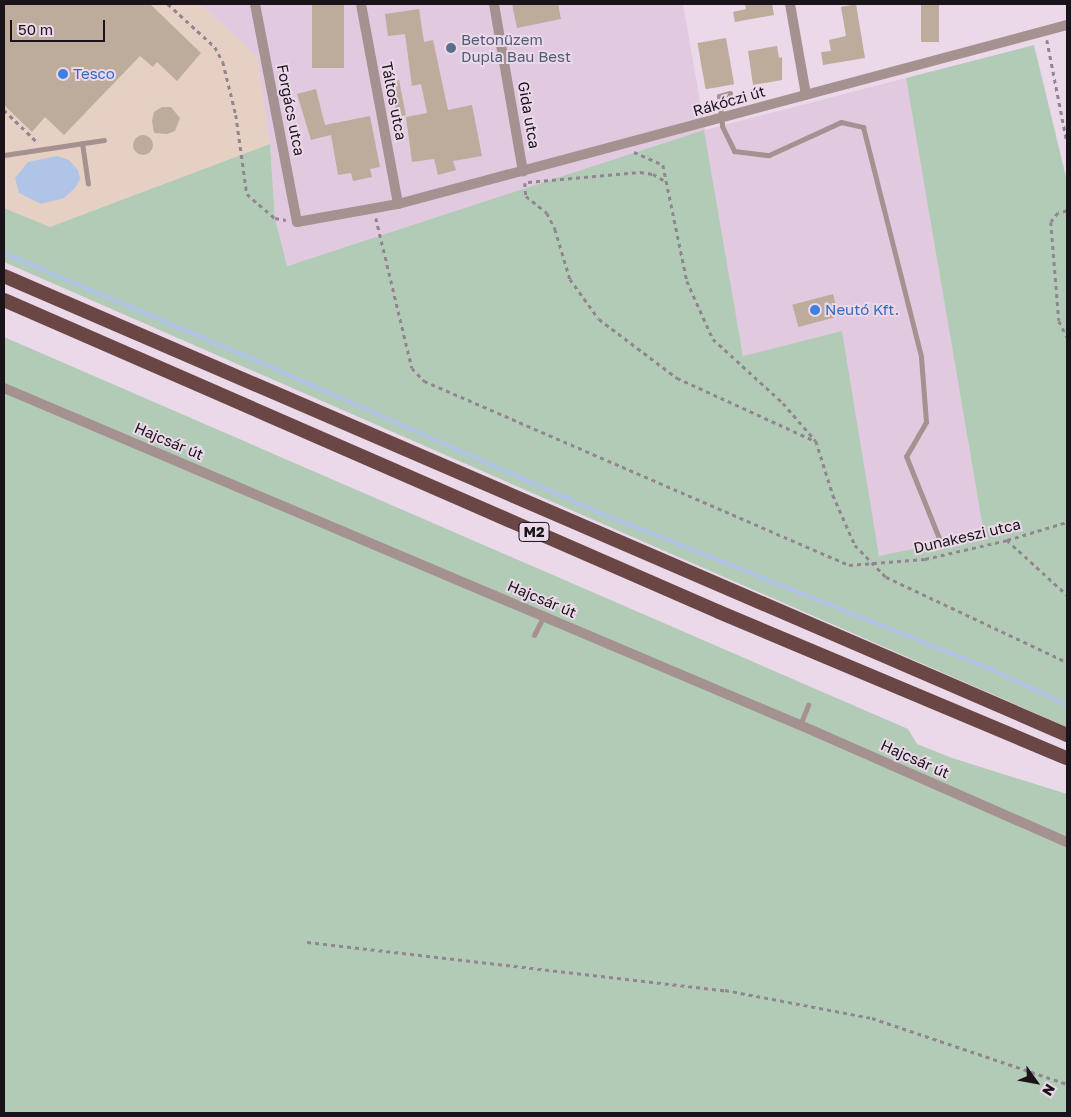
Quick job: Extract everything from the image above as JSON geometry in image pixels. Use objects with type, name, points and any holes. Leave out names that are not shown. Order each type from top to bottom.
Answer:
[{"type":"highway","points":[[4,270],[49,296]]},
{"type":"highway","name":"M2","points":[[4,276],[1067,735]]},
{"type":"highway","name":"M2","points":[[4,300],[710,608],[1067,758]]},
{"type":"street","name":"Forgács utca","points":[[255,4],[297,222]]},
{"type":"street","name":"Táltos utca","points":[[361,4],[398,204]]},
{"type":"street","name":"Gida utca","points":[[494,4],[524,172]]},
{"type":"street","points":[[790,4],[806,95]]},
{"type":"street","name":"Rákóczi út","points":[[297,222],[398,204],[524,172],[1067,25]]},
{"type":"street","name":"Hajcsár út","points":[[4,388],[800,725],[1067,842]]},
{"type":"lane","points":[[730,93],[719,96],[721,120],[734,151],[769,155],[841,122],[863,127],[921,357],[926,422],[906,456],[940,543]]},
{"type":"lane","points":[[4,156],[43,148],[104,140]]},
{"type":"lane","points":[[82,143],[88,184]]},
{"type":"lane","points":[[534,635],[544,616]]},
{"type":"lane","points":[[800,725],[808,705]]},
{"type":"path","points":[[168,4],[216,47],[223,62],[236,115],[247,194],[275,218],[297,222]]},
{"type":"path","points":[[1046,30],[1067,142]]},
{"type":"path","points":[[4,110],[43,148]]},
{"type":"path","points":[[621,146],[663,165],[687,281],[713,339],[783,403],[816,441],[840,512],[855,544],[869,561],[886,577],[1067,662]]},
{"type":"path","points":[[667,182],[653,174],[640,172],[534,183],[524,181],[526,196],[547,213],[555,229],[570,279],[599,319],[677,378],[816,441]]},
{"type":"path","name":"Dunakeszi utca","points":[[374,208],[412,368],[424,381],[849,565],[869,561],[925,559],[1008,540],[1067,522]]},
{"type":"path","points":[[1067,211],[1058,213],[1051,222],[1059,321],[1067,337]]},
{"type":"path","points":[[1008,540],[1067,595]]},
{"type":"path","points":[[307,942],[743,993],[872,1018],[1067,1084]]},
{"type":"shaded area","points":[[4,4],[201,4],[257,56],[270,144],[50,227],[4,208]]},
{"type":"shaded area","points":[[201,4],[683,4],[705,130],[906,78],[984,534],[879,556],[842,332],[743,356],[704,131],[286,266],[275,218],[270,144],[257,56]]},
{"type":"green space","points":[[1034,45],[1067,181],[1067,727],[4,262],[4,208],[50,227],[270,144],[275,218],[287,266],[704,130],[743,356],[842,331],[879,556],[984,534],[906,78]]},
{"type":"green space","points":[[4,337],[908,729],[917,744],[952,758],[1067,794],[1067,1113],[4,1113]]},
{"type":"water","points":[[57,156],[69,160],[78,170],[80,179],[75,188],[64,198],[41,204],[19,193],[15,178],[28,162]]},
{"type":"building","name":"Tesco","points":[[4,4],[150,4],[201,53],[177,81],[157,62],[153,67],[140,56],[64,135],[45,117],[32,132],[4,105]]},
{"type":"building","points":[[312,4],[344,4],[344,68],[312,68]]},
{"type":"building","points":[[512,4],[558,4],[561,19],[517,28]]},
{"type":"building","points":[[745,4],[772,4],[774,15],[735,22],[733,12],[746,9]]},
{"type":"building","points":[[856,4],[865,58],[823,65],[821,52],[831,51],[829,40],[846,36],[841,7]]},
{"type":"building","points":[[921,4],[939,4],[939,42],[921,42]]},
{"type":"building","points":[[419,9],[424,42],[433,40],[448,110],[472,105],[482,156],[453,161],[456,170],[438,175],[434,159],[412,162],[406,117],[427,113],[421,84],[412,86],[405,34],[388,36],[385,14]]},
{"type":"building","points":[[726,38],[734,84],[706,89],[697,43]]},
{"type":"building","points":[[777,46],[779,58],[782,57],[782,80],[753,85],[748,51]]},
{"type":"building","points":[[399,80],[406,115],[397,117],[390,82]]},
{"type":"building","points":[[316,89],[325,125],[370,116],[380,167],[370,169],[372,177],[353,181],[351,173],[338,175],[331,135],[311,140],[297,94]]},
{"type":"building","points":[[162,107],[171,107],[180,118],[175,131],[167,134],[154,133],[152,121],[154,112]]},
{"type":"building","points":[[143,135],[150,138],[153,145],[150,152],[143,155],[136,152],[133,145],[136,138]]},
{"type":"building","name":"Neutó Kft.","points":[[833,294],[839,316],[798,327],[792,305]]},
{"type":"waterway","points":[[4,253],[262,363],[598,512],[993,670],[1067,705]]},
{"type":"place","name":"Betonüzem Dupla Bau Best","points":[[451,48]]},
{"type":"place","name":"Tesco","points":[[63,74]]},
{"type":"place","name":"Neutó Kft.","points":[[815,310]]}]
